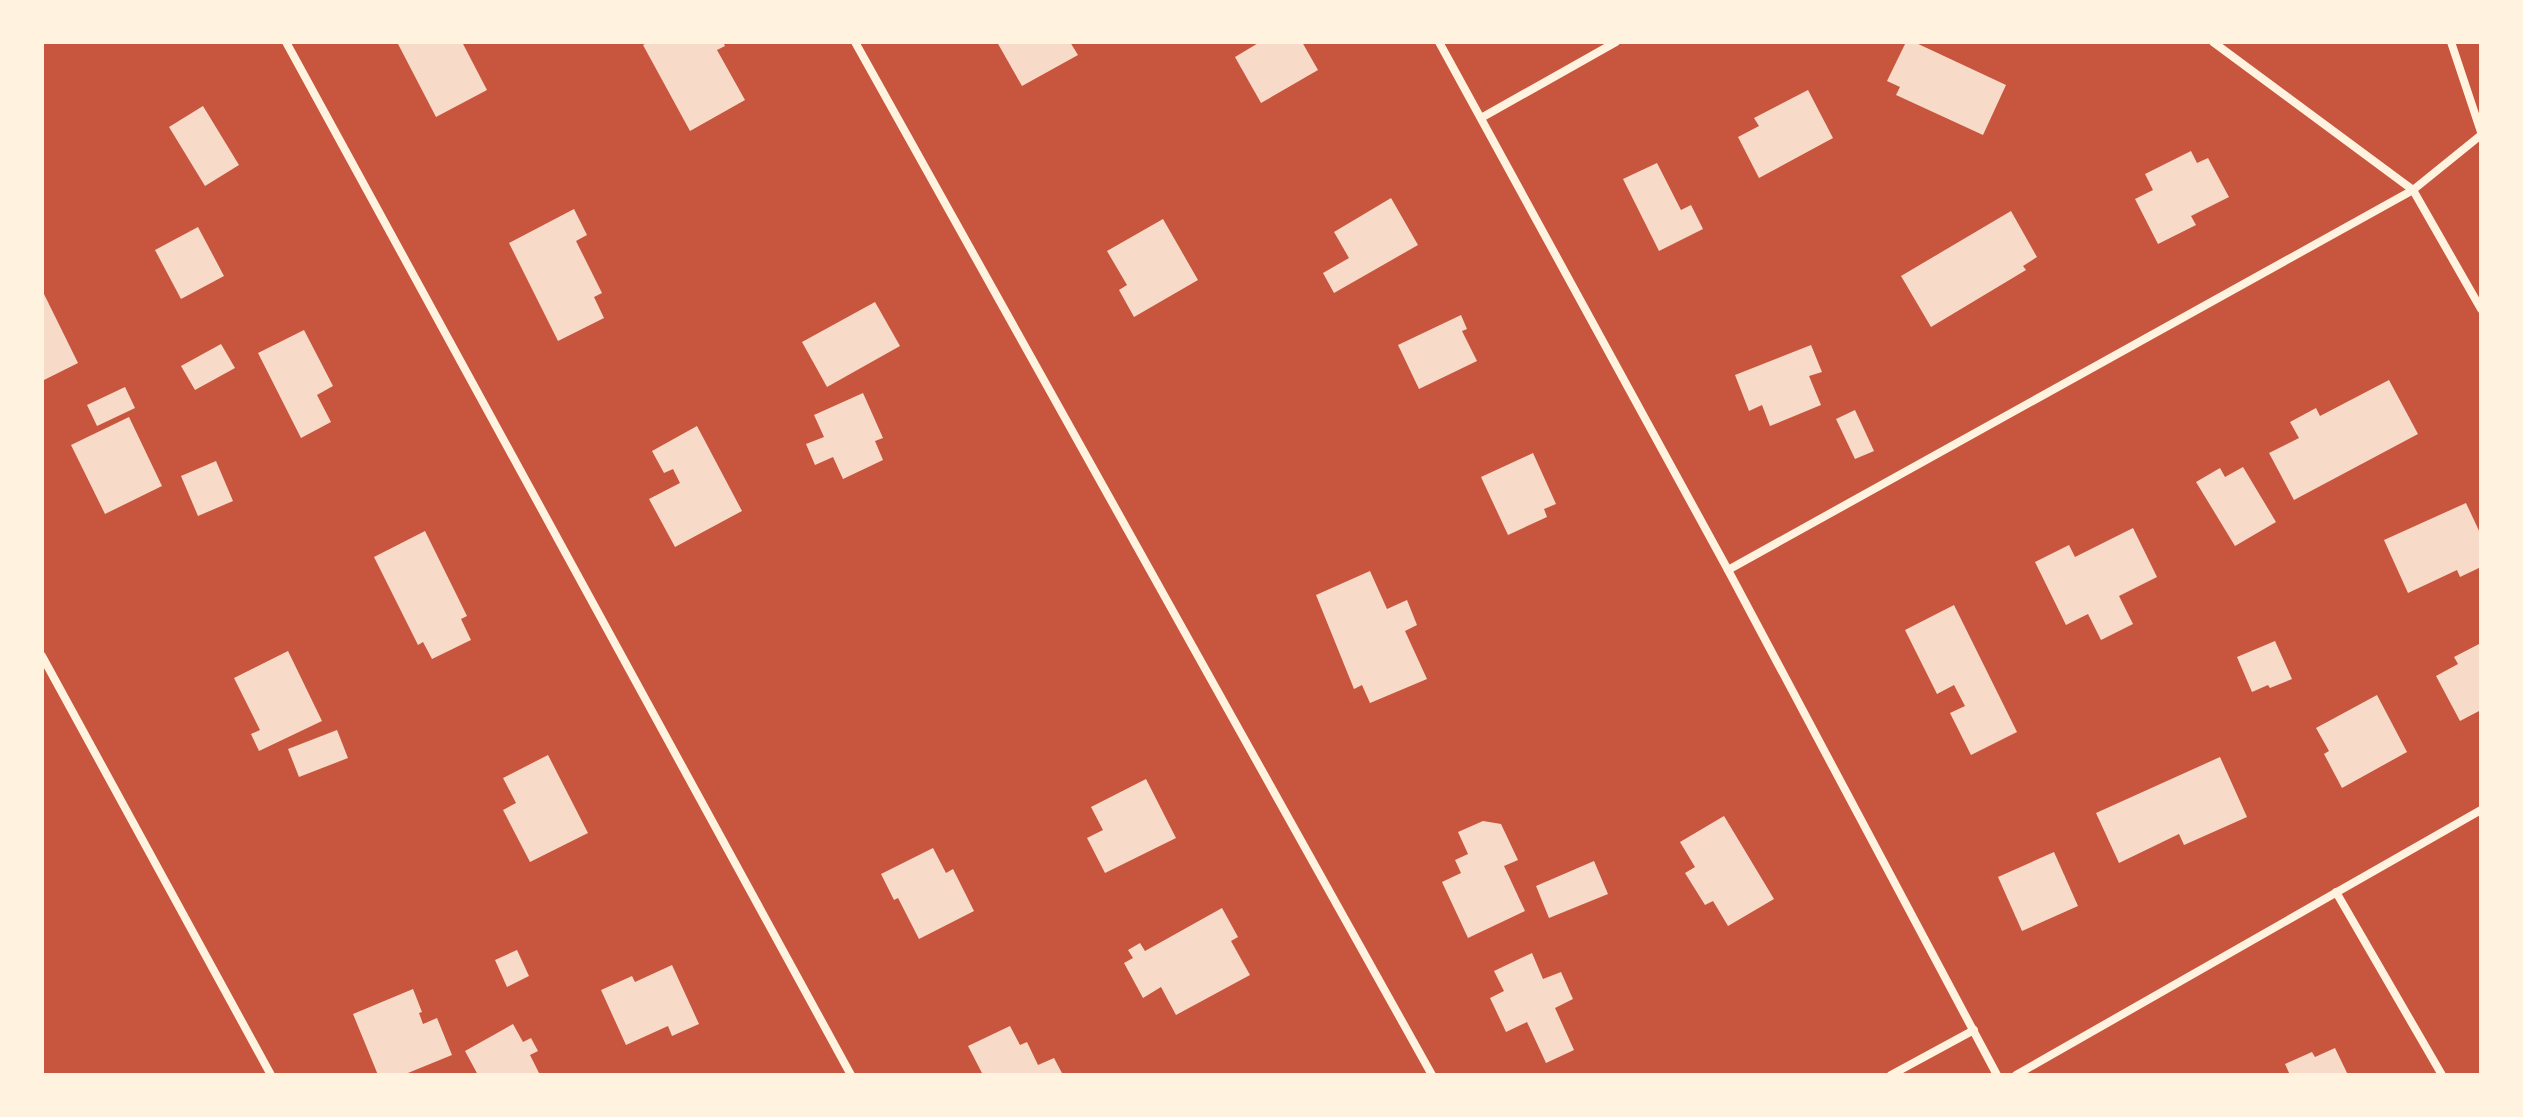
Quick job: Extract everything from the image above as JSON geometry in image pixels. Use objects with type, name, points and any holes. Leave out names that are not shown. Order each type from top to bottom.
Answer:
[{"type":"street","points":[[286,42],[851,1075]]},
{"type":"street","points":[[855,42],[1432,1075]]},
{"type":"street","points":[[1439,42],[1728,570],[1997,1075]]},
{"type":"street","points":[[1481,118],[1616,42]]},
{"type":"street","points":[[2213,42],[2413,190],[2481,309]]},
{"type":"street","points":[[1728,570],[2413,190],[2481,133],[2451,42]]},
{"type":"street","points":[[42,656],[271,1075]]},
{"type":"street","points":[[2016,1075],[2481,810]]},
{"type":"street","points":[[2336,892],[2442,1075]]},
{"type":"street","points":[[1891,1075],[1974,1030]]},
{"type":"building","points":[[397,42],[462,42],[487,90],[436,117]]},
{"type":"building","points":[[649,42],[723,42],[725,46],[717,50],[745,100],[690,131],[643,45]]},
{"type":"building","points":[[997,42],[1070,42],[1078,55],[1022,86]]},
{"type":"building","points":[[1260,42],[1302,42],[1318,70],[1261,103],[1235,57]]},
{"type":"building","points":[[1906,42],[1914,42],[2006,85],[1983,135],[1896,95],[1900,87],[1887,81]]},
{"type":"building","points":[[1808,90],[1833,138],[1759,178],[1738,137],[1759,126],[1754,118]]},
{"type":"building","points":[[203,106],[239,165],[205,186],[169,127]]},
{"type":"building","points":[[2191,151],[2197,163],[2208,158],[2229,197],[2191,216],[2196,225],[2158,244],[2135,199],[2153,190],[2145,174]]},
{"type":"building","points":[[1657,163],[1681,210],[1691,205],[1703,229],[1659,251],[1623,179]]},
{"type":"building","points":[[1391,198],[1418,245],[1334,293],[1323,273],[1349,258],[1334,232]]},
{"type":"building","points":[[574,209],[587,235],[576,241],[602,293],[594,297],[604,318],[558,341],[509,243]]},
{"type":"building","points":[[2011,211],[2037,257],[2023,266],[2026,270],[1931,327],[1901,276]]},
{"type":"building","points":[[1163,219],[1198,280],[1134,317],[1119,290],[1127,285],[1107,251]]},
{"type":"building","points":[[198,227],[224,276],[181,299],[155,250]]},
{"type":"building","points":[[42,290],[78,363],[42,381]]},
{"type":"building","points":[[875,302],[900,346],[827,387],[802,342]]},
{"type":"building","points":[[1461,315],[1467,329],[1462,331],[1477,361],[1419,389],[1398,345]]},
{"type":"building","points":[[304,330],[333,386],[317,395],[331,422],[301,438],[258,353]]},
{"type":"building","points":[[221,344],[235,368],[195,390],[181,366]]},
{"type":"building","points":[[1811,345],[1822,372],[1809,376],[1821,405],[1770,426],[1762,405],[1749,411],[1735,375]]},
{"type":"building","points":[[2389,380],[2418,434],[2294,500],[2269,453],[2299,438],[2290,422],[2316,408],[2320,416]]},
{"type":"building","points":[[125,387],[135,408],[97,426],[87,405]]},
{"type":"building","points":[[863,393],[883,438],[875,441],[883,460],[843,479],[833,457],[815,465],[806,444],[824,437],[814,415]]},
{"type":"building","points":[[1855,410],[1874,451],[1855,459],[1836,419]]},
{"type":"building","points":[[129,417],[162,486],[105,514],[71,445]]},
{"type":"building","points":[[697,426],[742,511],[675,547],[649,499],[680,483],[673,469],[664,473],[652,451]]},
{"type":"building","points":[[1533,453],[1556,504],[1544,509],[1547,517],[1508,535],[1481,477]]},
{"type":"building","points":[[216,461],[233,501],[198,516],[181,476]]},
{"type":"building","points":[[2243,467],[2276,522],[2235,546],[2196,482],[2220,468],[2225,477]]},
{"type":"building","points":[[2466,503],[2481,535],[2481,567],[2460,577],[2457,570],[2408,593],[2384,540]]},
{"type":"building","points":[[2133,528],[2157,577],[2119,596],[2133,624],[2101,640],[2088,614],[2066,625],[2035,562],[2069,545],[2075,557]]},
{"type":"building","points":[[425,531],[467,616],[461,619],[471,640],[432,659],[423,642],[418,645],[374,557]]},
{"type":"building","points":[[1370,571],[1387,609],[1407,600],[1417,625],[1405,631],[1427,679],[1370,703],[1362,685],[1354,689],[1316,595]]},
{"type":"building","points":[[1954,605],[2017,732],[1971,755],[1950,713],[1965,706],[1954,685],[1937,694],[1905,630]]},
{"type":"building","points":[[2275,641],[2292,679],[2252,692],[2237,657]]},
{"type":"building","points":[[2481,643],[2481,710],[2460,721],[2436,676],[2458,664],[2454,657]]},
{"type":"building","points":[[288,651],[322,721],[259,751],[251,734],[260,730],[234,678]]},
{"type":"building","points":[[2377,695],[2407,752],[2342,788],[2324,754],[2329,751],[2316,728]]},
{"type":"building","points":[[337,730],[348,758],[299,777],[288,749]]},
{"type":"building","points":[[548,755],[588,833],[530,862],[503,810],[516,803],[503,778]]},
{"type":"building","points":[[2220,757],[2247,817],[2184,845],[2179,834],[2119,863],[2096,813]]},
{"type":"building","points":[[1146,779],[1176,838],[1105,873],[1087,838],[1103,830],[1091,807]]},
{"type":"building","points":[[1724,816],[1774,899],[1728,926],[1713,901],[1705,905],[1685,873],[1695,867],[1680,842]]},
{"type":"building","points":[[1483,821],[1501,824],[1518,860],[1504,866],[1525,911],[1468,938],[1442,882],[1461,873],[1455,860],[1468,854],[1458,832]]},
{"type":"building","points":[[933,848],[946,873],[953,869],[974,911],[919,939],[898,898],[894,900],[881,874]]},
{"type":"building","points":[[2054,852],[2078,906],[2022,931],[1998,877]]},
{"type":"building","points":[[1594,861],[1608,894],[1549,918],[1536,886]]},
{"type":"building","points":[[1222,908],[1238,937],[1231,941],[1250,975],[1176,1015],[1161,987],[1143,998],[1124,963],[1133,958],[1128,950],[1140,943],[1145,951]]},
{"type":"building","points":[[517,950],[529,976],[507,987],[495,960]]},
{"type":"building","points":[[1532,953],[1543,979],[1561,972],[1573,999],[1555,1008],[1574,1050],[1546,1063],[1527,1022],[1506,1032],[1490,998],[1504,991],[1494,971]]},
{"type":"building","points":[[672,965],[699,1024],[672,1036],[668,1026],[626,1045],[601,990],[632,976],[635,982]]},
{"type":"building","points":[[413,989],[423,1024],[437,1018],[452,1055],[403,1075],[378,1075],[353,1014]]},
{"type":"building","points":[[513,1024],[523,1042],[531,1038],[538,1051],[530,1055],[540,1075],[478,1075],[465,1051]]},
{"type":"building","points":[[1010,1026],[1020,1045],[1027,1042],[1038,1065],[1054,1058],[1063,1075],[983,1075],[968,1046]]},
{"type":"building","points":[[2335,1048],[2348,1075],[2290,1075],[2285,1064],[2312,1052],[2315,1057]]}]
